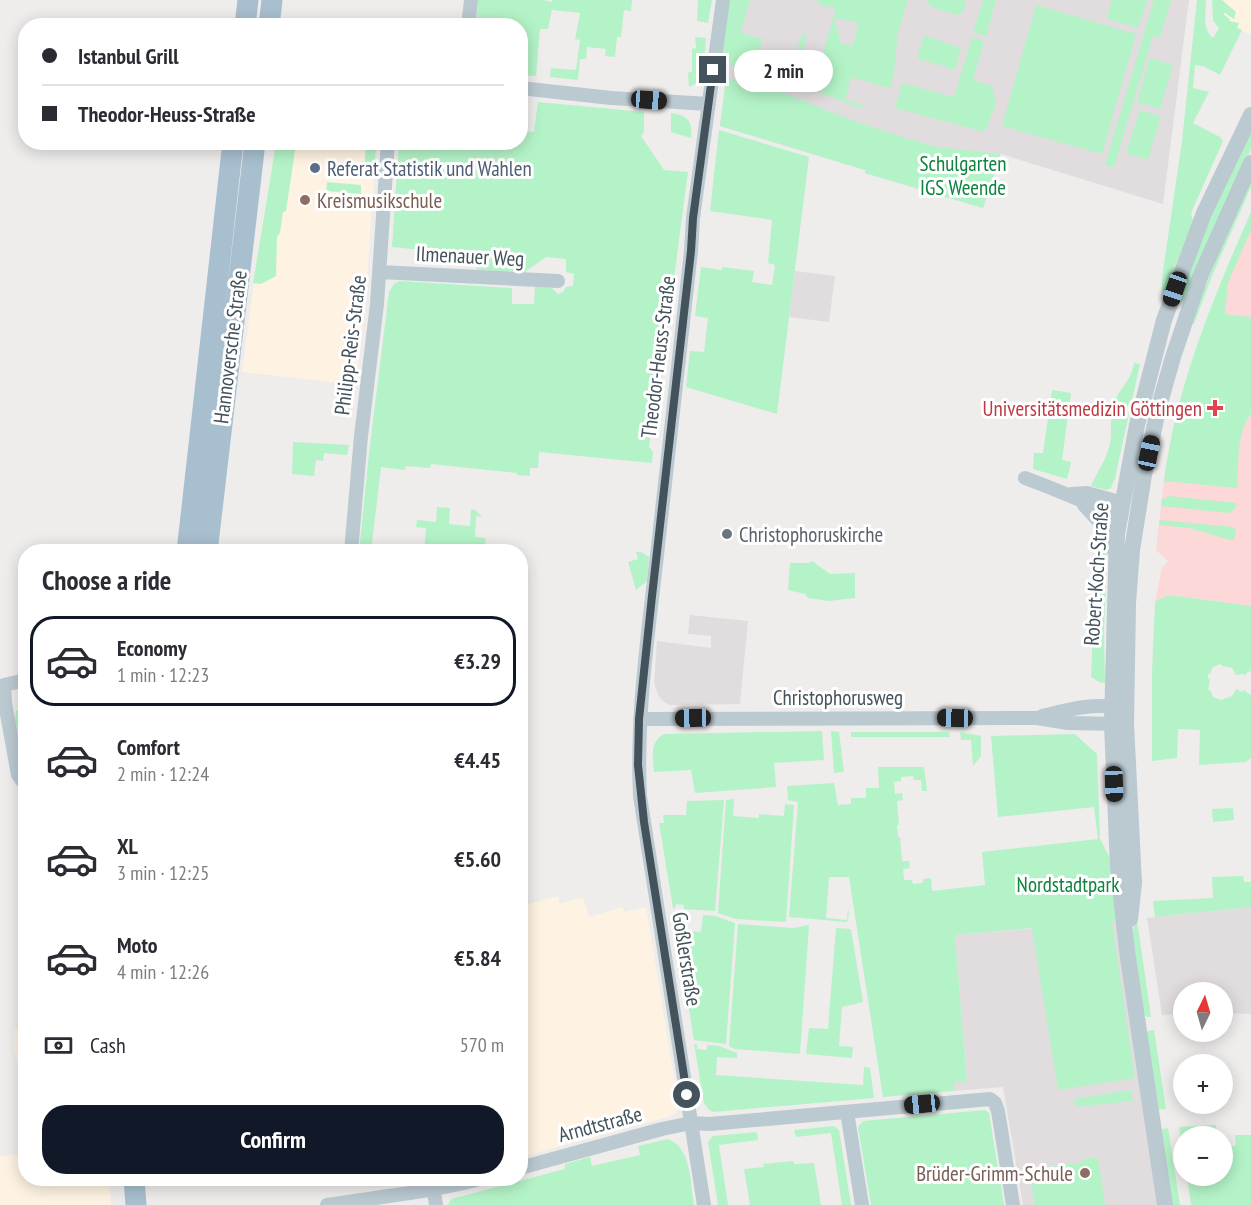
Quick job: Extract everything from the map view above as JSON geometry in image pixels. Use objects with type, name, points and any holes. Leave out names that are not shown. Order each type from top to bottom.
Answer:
[{"type":"main road","points":[[246,18],[248,0]]},
{"type":"main road","points":[[270,18],[272,0]]},
{"type":"main road","name":"Hannoversche Straße","points":[[187,544],[232,150]]},
{"type":"main road","name":"Hannoversche Straße","points":[[208,544],[254,150]]},
{"type":"main road","points":[[135,1186],[136,1205]]},
{"type":"street","points":[[469,18],[471,0]]},
{"type":"street","name":"Theodor-Heuss-Straße","points":[[639,719],[693,218],[723,0]]},
{"type":"street","points":[[528,89],[611,98],[709,104]]},
{"type":"street","name":"Robert-Koch-Straße","points":[[1165,1205],[1127,951],[1134,883],[1119,717],[1115,556],[1125,481],[1164,320],[1204,213],[1251,115]]},
{"type":"street","name":"Philipp-Reis-Straße","points":[[352,544],[361,436],[380,272],[388,150]]},
{"type":"street","name":"Robert-Koch-Straße","points":[[1119,717],[1128,687],[1128,603],[1132,550],[1144,475],[1158,410],[1200,277],[1251,163]]},
{"type":"street","name":"Ilmenauer Weg","points":[[380,272],[558,282]]},
{"type":"street","points":[[1025,478],[1074,497],[1122,509]]},
{"type":"street","points":[[1074,497],[1104,527],[1115,556]]},
{"type":"street","points":[[18,682],[4,685],[5,704],[18,775]]},
{"type":"street","name":"Christophorusweg","points":[[639,719],[1037,718],[1068,723],[1119,717]]},
{"type":"street","name":"Goßlerstraße","points":[[639,719],[640,796],[704,1205]]},
{"type":"street","name":"Arndtstraße","points":[[528,1166],[692,1123],[710,1124],[983,1098],[995,1103],[998,1111],[1013,1205]]},
{"type":"street","points":[[847,1112],[862,1205]]},
{"type":"street","points":[[327,1205],[423,1186]]},
{"type":"street","points":[[433,1186],[436,1205]]},
{"type":"shaded area","points":[[736,0],[1189,0],[1163,204],[1001,154],[983,208],[720,126]]},
{"type":"shaded area","points":[[1212,0],[1251,0],[1251,35],[1223,21],[1214,25]]},
{"type":"shaded area","points":[[275,150],[376,150],[366,297],[356,385],[242,372],[261,230]]},
{"type":"shaded area","name":"Universitätsmedizin Göttingen","points":[[1251,212],[1251,606],[1170,595],[1155,602],[1162,568],[1168,561],[1156,550],[1165,471],[1183,391],[1208,316]]},
{"type":"shaded area","points":[[795,271],[835,276],[829,322],[789,317]]},
{"type":"shaded area","points":[[690,615],[748,621],[740,704],[669,705],[658,695],[654,683],[657,641],[711,648],[711,636],[688,634]]},
{"type":"shaded area","points":[[558,896],[560,904],[583,897],[589,917],[623,907],[624,912],[646,907],[679,1107],[676,1113],[528,1155],[528,904]]},
{"type":"shaded area","points":[[1251,907],[1251,1014],[1233,1013],[1233,982],[1173,982],[1173,1014],[1162,1015],[1147,918]]},
{"type":"shaded area","points":[[1117,921],[1158,1205],[1023,1205],[1003,1087],[954,1091],[954,1082],[967,1080],[955,935]]},
{"type":"shaded area","points":[[15,1029],[18,1029],[18,1069],[14,1046]]},
{"type":"shaded area","points":[[18,1154],[18,1186],[110,1186],[111,1205],[0,1205],[0,1157]]},
{"type":"green space","points":[[478,0],[544,0],[551,2],[553,0],[632,0],[631,11],[624,10],[621,37],[617,37],[615,57],[605,56],[606,49],[587,47],[586,59],[580,59],[578,80],[550,77],[551,68],[576,70],[580,40],[575,39],[580,13],[552,10],[548,29],[540,29],[536,76],[528,75],[528,18],[477,18]]},
{"type":"green space","points":[[698,0],[712,0],[708,23],[697,21]]},
{"type":"green space","points":[[728,0],[750,0],[741,32],[762,39],[759,53],[793,63],[802,34],[807,35],[798,68],[817,74],[836,9],[817,3],[818,0],[908,0],[898,32],[894,74],[890,88],[851,77],[845,100],[865,106],[859,108],[798,84],[733,66],[720,57]],"holes":[[[837,18],[858,23],[853,46],[839,43],[840,38],[835,23]]]},
{"type":"green space","points":[[926,0],[966,0],[963,12],[956,15],[931,7]]},
{"type":"green space","points":[[983,0],[996,0],[986,36],[973,32]]},
{"type":"green space","points":[[1112,0],[1147,0],[1138,28],[1107,19]]},
{"type":"green space","points":[[1154,0],[1171,0],[1160,38],[1153,36],[1114,167],[1105,165]]},
{"type":"green space","points":[[1197,0],[1206,0],[1206,26],[1213,38],[1219,28],[1213,21],[1212,0],[1222,0],[1236,12],[1234,19],[1223,14],[1230,19],[1229,21],[1239,23],[1237,28],[1242,30],[1220,75],[1203,66],[1195,65],[1193,88],[1209,92],[1193,123],[1220,137],[1223,141],[1191,213],[1193,221],[1165,292],[1162,291],[1162,278],[1182,141]]},
{"type":"green space","points":[[1036,5],[1136,34],[1102,154],[1002,126]]},
{"type":"green space","points":[[924,35],[961,48],[955,70],[917,58]]},
{"type":"green space","points":[[695,37],[706,38],[704,59],[702,74],[695,84],[689,87],[688,73],[692,71],[692,49],[696,48]]},
{"type":"green space","points":[[972,37],[984,41],[973,80],[992,86],[996,103],[985,132],[895,108],[902,83],[954,97]]},
{"type":"green space","points":[[1150,58],[1173,65],[1160,109],[1137,102]]},
{"type":"green space","name":"Schulgarten IGS Weende","points":[[726,78],[784,93],[851,120],[931,146],[1000,154],[983,208],[720,126]]},
{"type":"green space","points":[[538,102],[644,112],[644,132],[641,136],[664,170],[688,172],[661,377],[654,406],[649,447],[653,452],[652,463],[539,452],[538,468],[530,468],[530,476],[431,464],[430,468],[406,466],[405,470],[381,467],[372,544],[360,544],[389,292],[394,284],[399,281],[512,288],[512,304],[534,304],[535,286],[552,288],[558,294],[566,287],[573,286],[574,274],[566,272],[566,259],[546,257],[525,272],[477,270],[476,266],[421,262],[422,250],[392,247],[399,150],[528,150],[528,132],[534,132]]},
{"type":"green space","points":[[1140,110],[1161,116],[1148,160],[1126,153]]},
{"type":"green space","points":[[671,113],[688,120],[691,138],[671,132]]},
{"type":"green space","points":[[1251,128],[1251,149],[1185,300],[1180,302],[1178,301],[1197,245]]},
{"type":"green space","points":[[719,130],[809,157],[777,414],[686,387],[690,351],[704,352],[708,318],[695,316],[701,267],[754,271],[752,282],[772,285],[775,265],[768,263],[772,220],[710,211]]},
{"type":"green space","points":[[275,150],[295,150],[286,211],[283,212],[280,233],[277,237],[276,276],[261,284],[253,283]]},
{"type":"green space","points":[[366,150],[376,150],[375,164],[368,164],[367,174],[364,174]]},
{"type":"green space","points":[[1251,178],[1251,187],[1212,276],[1194,324],[1192,324],[1199,301]]},
{"type":"green space","points":[[327,182],[361,185],[361,194],[326,191]]},
{"type":"green space","points":[[1251,212],[1251,230],[1228,283],[1225,314],[1251,317],[1251,414],[1241,439],[1237,488],[1164,481],[1177,411],[1187,377],[1210,310]]},
{"type":"green space","points":[[1134,363],[1140,364],[1115,478],[1111,488],[1106,490],[1091,486],[1109,447],[1113,405]]},
{"type":"green space","points":[[1052,390],[1071,393],[1062,460],[1071,462],[1067,479],[1033,469],[1034,453],[1043,453]]},
{"type":"green space","points":[[293,442],[349,445],[347,455],[324,453],[323,461],[316,460],[314,476],[292,474]]},
{"type":"green space","points":[[1169,496],[1237,503],[1235,509],[1228,513],[1161,506],[1162,499]]},
{"type":"green space","points":[[437,507],[450,508],[449,524],[470,526],[471,509],[475,510],[482,517],[476,516],[475,537],[486,538],[485,544],[425,544],[426,528],[416,527],[417,520],[436,522]]},
{"type":"green space","points":[[1159,520],[1233,527],[1236,530],[1234,540],[1230,540],[1189,528],[1159,525]]},
{"type":"green space","points":[[1101,528],[1107,550],[1104,629],[1105,683],[1091,677],[1095,586]]},
{"type":"green space","points":[[636,552],[649,557],[647,581],[636,590],[628,562],[638,559]]},
{"type":"green space","points":[[812,561],[830,574],[855,573],[855,598],[829,601],[808,598],[805,594],[788,590],[790,563]]},
{"type":"green space","points":[[1170,595],[1251,606],[1251,671],[1246,673],[1246,676],[1236,675],[1232,668],[1221,664],[1213,667],[1208,674],[1208,679],[1210,679],[1208,690],[1213,697],[1221,700],[1232,696],[1236,689],[1240,692],[1246,690],[1251,695],[1251,758],[1246,762],[1199,765],[1200,730],[1178,729],[1177,758],[1152,761],[1155,602]]},
{"type":"green space","points":[[16,711],[18,711],[18,735],[15,720]]},
{"type":"green space","points":[[822,731],[824,760],[774,763],[776,787],[695,793],[691,770],[654,772],[654,746],[659,737],[664,734]]},
{"type":"green space","points":[[831,731],[839,732],[844,772],[834,773]]},
{"type":"green space","points":[[851,732],[949,732],[950,737],[851,737]]},
{"type":"green space","points":[[960,732],[981,736],[981,756],[973,766],[971,740],[961,740]]},
{"type":"green space","name":"Nordstadtpark","points":[[1075,734],[1097,754],[1100,839],[1109,856],[1117,921],[1112,922],[1135,1078],[1058,1090],[1032,928],[955,935],[967,1081],[954,1082],[954,1091],[883,1097],[849,877],[829,877],[826,918],[847,920],[848,908],[847,922],[789,917],[798,802],[788,800],[787,786],[834,783],[838,805],[851,804],[851,798],[866,798],[866,788],[879,788],[878,767],[924,767],[927,791],[922,791],[921,780],[914,780],[913,776],[901,777],[901,781],[894,782],[895,794],[902,793],[903,800],[897,801],[898,837],[900,837],[902,861],[909,861],[910,868],[903,869],[904,880],[912,880],[913,884],[923,883],[923,879],[931,878],[932,891],[985,885],[982,852],[1098,839],[1094,807],[998,817],[991,736]]},
{"type":"green space","points":[[734,799],[733,816],[759,818],[759,814],[784,816],[785,804],[794,805],[786,922],[736,919],[718,913],[726,800]]},
{"type":"green space","points":[[724,800],[715,911],[684,909],[684,905],[676,904],[673,908],[659,823],[664,823],[663,815],[686,815],[687,801]]},
{"type":"green space","points":[[1233,808],[1234,820],[1213,822],[1212,809]]},
{"type":"green space","points":[[1243,876],[1244,882],[1251,882],[1251,907],[1155,917],[1153,901],[1213,898],[1212,877]]},
{"type":"green space","points":[[1137,891],[1137,920],[1151,1017],[1147,1017],[1142,1012],[1133,934]]},
{"type":"green space","points":[[703,915],[715,916],[735,923],[726,1044],[694,1040],[676,930],[701,932]]},
{"type":"green space","points":[[738,924],[793,928],[809,925],[800,1054],[734,1049],[729,1046]]},
{"type":"green space","points":[[836,928],[851,929],[863,1002],[842,1007],[839,1046],[853,1047],[852,1058],[806,1054],[809,1028],[828,1029]]},
{"type":"green space","points":[[1154,1030],[1166,1109],[1157,1110],[1146,1036],[1148,1031]]},
{"type":"green space","points":[[694,1044],[697,1045],[697,1049],[707,1050],[707,1045],[719,1046],[737,1053],[737,1058],[717,1057],[716,1075],[863,1085],[864,1067],[870,1068],[874,1098],[713,1112],[704,1103]]},
{"type":"green space","points":[[1131,1090],[1133,1101],[1075,1107],[1074,1099]]},
{"type":"green space","points":[[985,1110],[989,1113],[1004,1205],[871,1205],[858,1127],[863,1121]]},
{"type":"green space","points":[[834,1126],[839,1130],[851,1205],[842,1205],[831,1133],[796,1137],[794,1130]]},
{"type":"green space","points":[[1168,1128],[1173,1160],[1173,1186],[1177,1186],[1180,1205],[1171,1205],[1160,1134],[1163,1129]]},
{"type":"green space","points":[[757,1132],[758,1140],[719,1145],[728,1205],[718,1205],[708,1142],[713,1136]]},
{"type":"green space","points":[[1235,1135],[1251,1135],[1251,1205],[1191,1205],[1188,1186],[1233,1186],[1233,1146],[1236,1146]]},
{"type":"green space","points":[[668,1139],[682,1150],[688,1167],[694,1205],[448,1205],[451,1199],[500,1186],[528,1186],[528,1179],[565,1169],[565,1164],[590,1157],[592,1166],[640,1155],[638,1146]]},
{"type":"green space","points":[[1098,1157],[1105,1205],[1035,1205],[1029,1170],[1083,1162],[1083,1159]]},
{"type":"green space","points":[[793,1161],[794,1164],[814,1163],[821,1205],[750,1205],[744,1169],[764,1167],[763,1164]]},
{"type":"place","name":"Referat Statistik und Wahlen","points":[[315,168]]},
{"type":"place","name":"Kreismusikschule","points":[[305,200]]},
{"type":"place","name":"Universitätsmedizin Göttingen","points":[[1215,408]]},
{"type":"place","name":"Christophoruskirche","points":[[727,534]]},
{"type":"place","name":"Brüder-Grimm-Schule","points":[[1085,1173]]},
{"type":"route","points":[[687,1095],[640,796],[639,719],[693,218],[713,70]]}]
